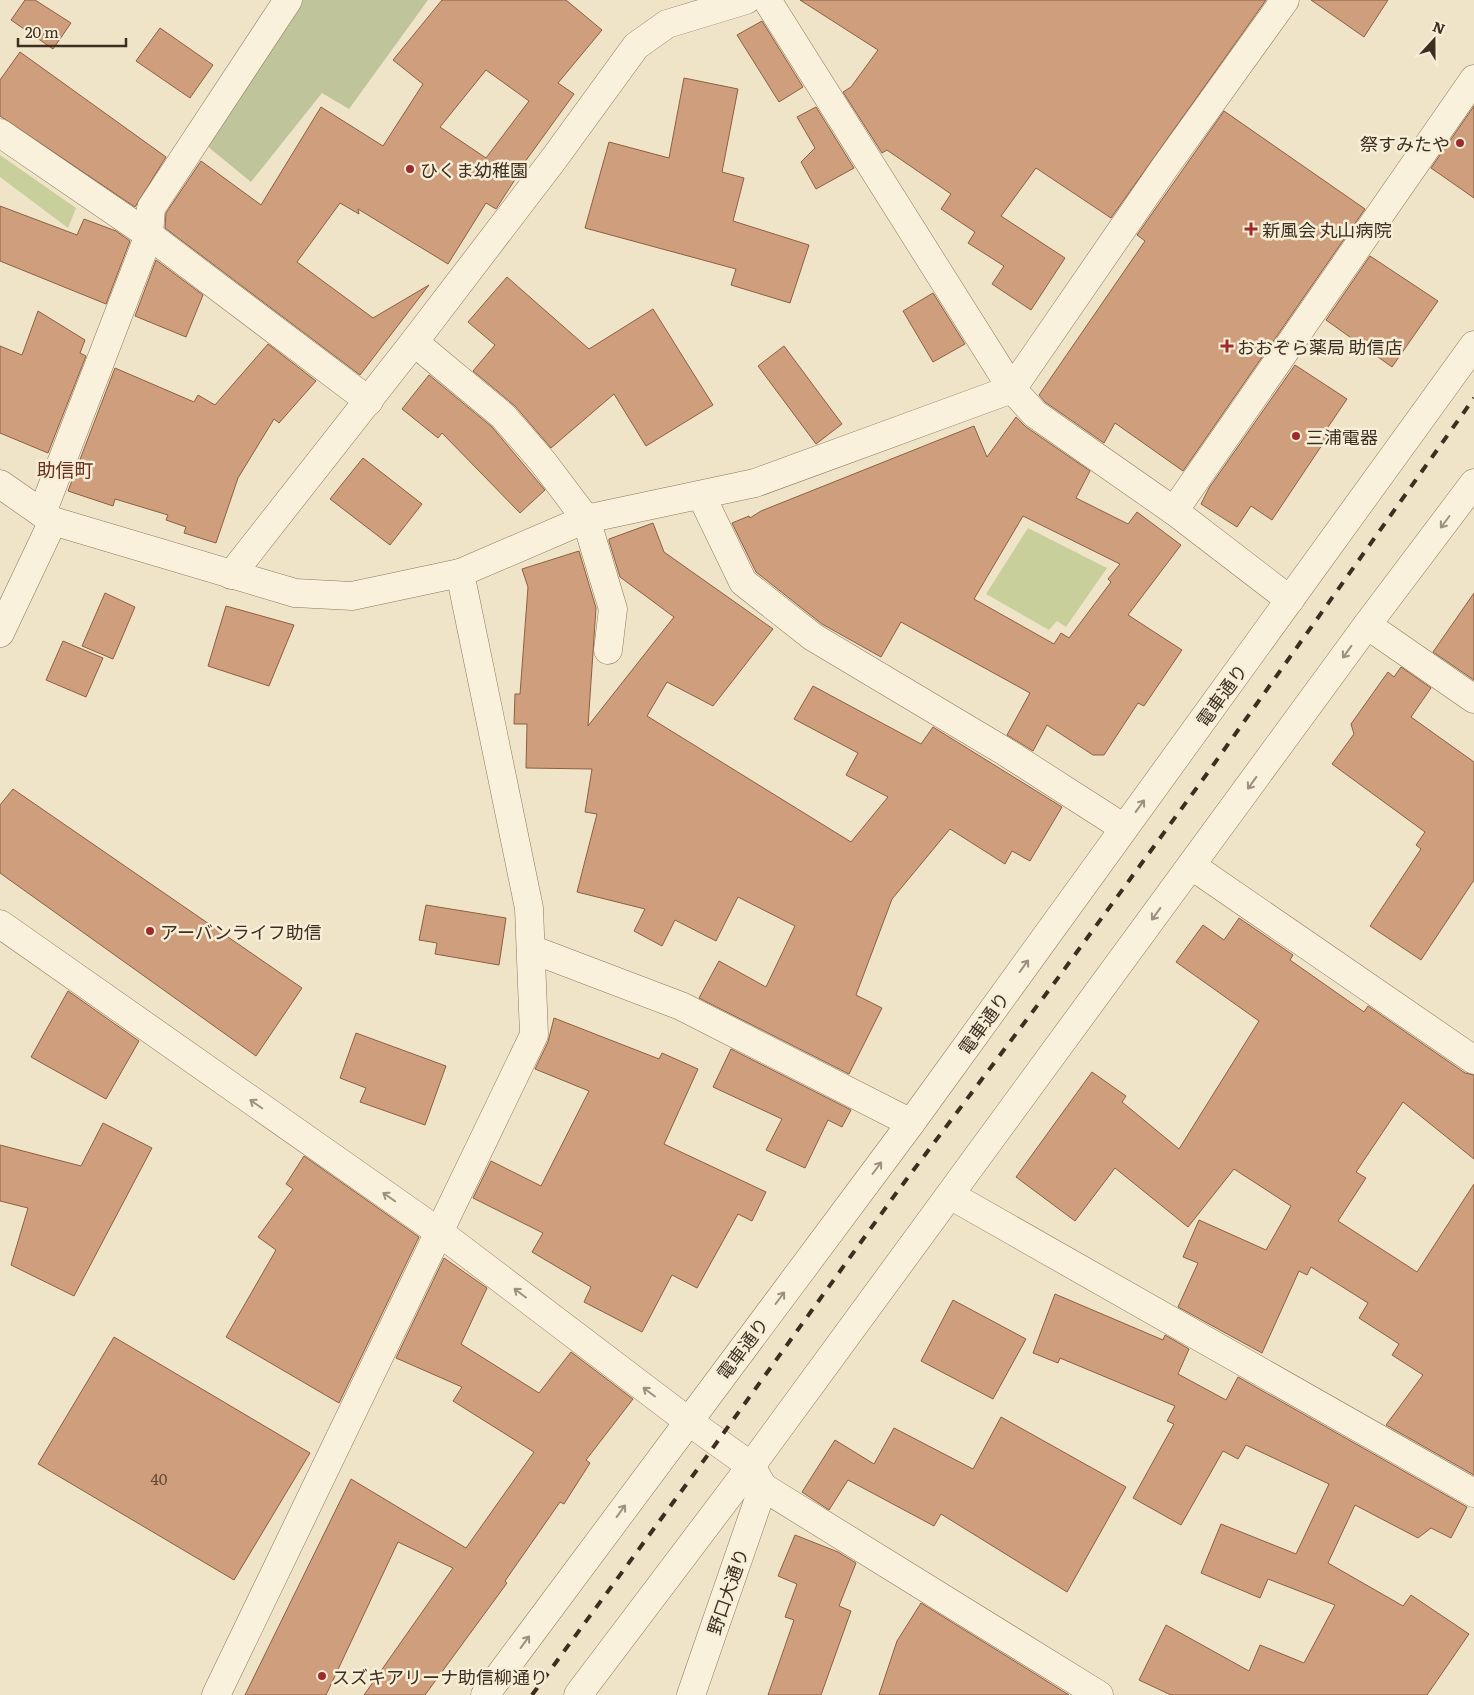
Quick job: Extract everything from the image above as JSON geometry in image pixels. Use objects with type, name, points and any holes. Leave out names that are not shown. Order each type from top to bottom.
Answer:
[{"type":"street","points":[[0,633],[48,517],[149,235],[151,208],[288,0]]},
{"type":"street","points":[[231,574],[414,342],[636,46],[667,24],[746,0]]},
{"type":"street","points":[[767,0],[1012,389],[1034,414],[1174,512],[1290,600]]},
{"type":"street","points":[[0,484],[48,517],[295,593],[352,596],[460,573],[586,519],[755,483],[1012,389],[1165,167],[1285,0]]},
{"type":"street","points":[[1174,512],[1474,79]]},
{"type":"street","points":[[0,133],[149,235],[369,400]]},
{"type":"street","points":[[414,342],[503,416],[543,462],[586,519],[614,609],[608,650]]},
{"type":"street","name":"電車通り","points":[[485,1695],[911,1123],[1474,345]]},
{"type":"street","points":[[578,1695],[757,1476],[950,1195],[1367,625],[1474,483]]},
{"type":"street","points":[[701,495],[743,582],[813,637],[1004,751],[1124,828]]},
{"type":"street","points":[[216,1695],[534,1035],[529,908],[460,573]]},
{"type":"street","points":[[1367,625],[1474,699]]},
{"type":"street","points":[[1192,866],[1474,1060]]},
{"type":"street","points":[[0,924],[439,1232],[688,1421],[757,1476],[1072,1688],[1099,1695]]},
{"type":"street","points":[[531,949],[681,1006],[911,1123]]},
{"type":"street","points":[[950,1195],[1474,1493]]},
{"type":"street","name":"野口大通り","points":[[691,1695],[757,1476]]},
{"type":"green space","points":[[303,0],[428,0],[349,109],[322,93],[251,182],[201,141]]},
{"type":"green space","points":[[0,155],[76,208],[68,228],[0,177]]},
{"type":"green space","points":[[1028,528],[1107,568],[1066,627],[1057,621],[1049,630],[986,594]]},
{"type":"building","points":[[25,0],[35,0],[71,23],[53,49],[11,20]]},
{"type":"building","points":[[442,0],[566,0],[602,30],[558,83],[574,94],[514,177],[516,178],[496,209],[486,203],[448,264],[358,209],[359,214],[340,203],[297,262],[373,318],[429,285],[360,375],[165,228],[166,213],[201,161],[261,205],[321,107],[383,146],[423,84],[393,60]],"holes":[[[486,70],[529,101],[486,158],[440,127]]]},
{"type":"building","points":[[800,0],[1266,0],[1111,218],[1036,168],[1001,216],[1065,258],[1031,310],[992,284],[1004,266],[968,243],[975,232],[941,209],[951,194],[887,150],[882,153],[843,92],[851,87],[878,50]]},
{"type":"building","points":[[1311,0],[1388,0],[1364,37]]},
{"type":"building","points":[[762,21],[803,87],[779,102],[737,35]]},
{"type":"building","points":[[160,28],[213,65],[190,98],[136,61]]},
{"type":"building","points":[[20,52],[166,157],[135,207],[0,116],[0,80]]},
{"type":"building","points":[[684,78],[738,89],[722,172],[744,178],[733,221],[809,245],[790,303],[731,285],[736,269],[585,228],[609,142],[669,158]]},
{"type":"building","name":"祭すみたや","points":[[1474,106],[1474,198],[1431,168]]},
{"type":"building","points":[[816,107],[854,168],[816,189],[801,162],[815,148],[797,117]]},
{"type":"building","points":[[1224,111],[1365,209],[1183,471],[1115,423],[1104,443],[1045,402],[1039,395],[1145,241],[1137,235]]},
{"type":"building","points":[[0,206],[77,235],[84,219],[116,231],[130,241],[106,304],[0,261]]},
{"type":"building","points":[[1370,256],[1438,301],[1392,367],[1326,320]]},
{"type":"building","points":[[156,260],[203,295],[186,337],[135,316]]},
{"type":"building","points":[[507,277],[589,349],[653,309],[713,405],[646,446],[614,394],[551,448],[515,406],[473,371],[495,345],[468,322]]},
{"type":"building","points":[[933,293],[965,344],[933,362],[903,311]]},
{"type":"building","points":[[38,311],[85,340],[80,353],[86,356],[48,453],[0,433],[0,346],[22,355]]},
{"type":"building","points":[[268,344],[316,381],[279,423],[274,419],[238,478],[216,543],[184,533],[186,527],[166,520],[168,515],[115,499],[113,506],[68,491],[115,368],[194,402],[198,395],[215,405]]},
{"type":"building","points":[[784,346],[842,424],[816,444],[758,366]]},
{"type":"building","points":[[1295,365],[1347,399],[1324,433],[1328,436],[1272,520],[1251,506],[1237,527],[1201,504],[1209,488]]},
{"type":"building","points":[[429,375],[492,427],[545,490],[520,513],[442,433],[438,438],[402,409]]},
{"type":"building","points":[[1016,417],[1026,427],[1090,471],[1076,498],[1128,524],[1137,512],[1181,545],[1128,615],[1182,650],[1144,706],[1138,703],[1104,755],[1093,755],[1047,725],[1033,751],[1007,735],[1030,693],[901,622],[881,657],[822,624],[756,572],[732,523],[749,516],[750,518],[761,511],[974,426],[987,457]],"holes":[[[1023,516],[1120,564],[1108,579],[1111,582],[1069,638],[1061,633],[1054,644],[974,599]]]},
{"type":"building","points":[[363,458],[422,504],[390,545],[330,499]]},
{"type":"building","points":[[653,523],[664,552],[773,629],[713,706],[667,682],[647,716],[851,842],[888,797],[846,775],[858,753],[794,719],[813,686],[921,744],[933,727],[1062,807],[1030,861],[1012,851],[1005,864],[950,829],[892,899],[856,995],[882,1008],[849,1074],[699,998],[719,961],[766,987],[795,926],[738,897],[716,941],[675,920],[662,946],[634,931],[645,909],[577,892],[597,814],[585,812],[592,769],[526,768],[527,724],[514,724],[515,694],[520,694],[528,587],[522,569],[579,551],[596,608],[588,726],[674,617],[620,577],[609,541],[609,539]]},
{"type":"building","points":[[105,593],[135,607],[113,659],[82,646]]},
{"type":"building","points":[[1474,593],[1474,680],[1433,652]]},
{"type":"building","points":[[226,606],[294,625],[269,686],[208,666]]},
{"type":"building","points":[[63,641],[103,658],[86,697],[46,680]]},
{"type":"building","points":[[1401,667],[1431,688],[1411,717],[1474,762],[1474,880],[1421,960],[1370,926],[1421,849],[1416,845],[1425,832],[1332,764],[1354,734],[1351,724],[1388,672],[1394,677]]},
{"type":"building","name":"アーバンライフ助信","points":[[13,789],[302,988],[256,1056],[0,873],[0,805]]},
{"type":"building","points":[[426,905],[506,918],[499,965],[435,954],[437,943],[419,940]]},
{"type":"building","points":[[1239,918],[1293,955],[1290,960],[1364,1012],[1368,1006],[1465,1073],[1474,1075],[1474,1159],[1403,1102],[1356,1172],[1366,1178],[1338,1221],[1417,1272],[1474,1184],[1474,1475],[1386,1425],[1423,1375],[1392,1355],[1399,1344],[1359,1318],[1368,1303],[1311,1267],[1307,1275],[1299,1271],[1262,1353],[1178,1307],[1198,1263],[1183,1257],[1199,1220],[1266,1250],[1291,1206],[1234,1169],[1188,1227],[1115,1168],[1075,1221],[1016,1177],[1092,1072],[1126,1096],[1122,1102],[1179,1149],[1259,1021],[1176,962],[1203,925],[1224,940]]},
{"type":"building","points":[[68,991],[139,1041],[106,1099],[31,1057]]},
{"type":"building","points":[[554,1018],[659,1059],[662,1053],[698,1069],[664,1144],[766,1192],[752,1221],[738,1214],[697,1288],[672,1275],[642,1332],[584,1302],[591,1287],[532,1252],[543,1233],[473,1198],[491,1161],[541,1186],[589,1091],[535,1069],[548,1042]]},
{"type":"building","points":[[356,1033],[446,1066],[425,1125],[360,1102],[366,1088],[340,1078]]},
{"type":"building","points":[[731,1049],[851,1110],[842,1127],[828,1120],[805,1168],[766,1150],[782,1119],[713,1087]]},
{"type":"building","points":[[103,1123],[152,1148],[74,1296],[11,1265],[28,1208],[0,1201],[0,1145],[81,1166]]},
{"type":"building","points":[[304,1156],[419,1237],[339,1403],[226,1337],[276,1250],[258,1237],[293,1189],[286,1184]]},
{"type":"building","points":[[444,1258],[487,1288],[461,1344],[539,1393],[571,1352],[633,1399],[586,1460],[590,1463],[564,1504],[560,1502],[505,1581],[507,1583],[425,1695],[364,1695],[453,1568],[398,1542],[326,1695],[245,1695],[351,1479],[466,1548],[534,1452],[453,1401],[462,1387],[396,1358]]},
{"type":"building","points":[[1055,1294],[1163,1340],[1165,1335],[1189,1349],[1178,1374],[1226,1400],[1238,1377],[1467,1507],[1451,1538],[1431,1528],[1418,1538],[1355,1505],[1328,1563],[1403,1606],[1411,1595],[1469,1634],[1427,1695],[1171,1695],[1139,1680],[1166,1625],[1249,1671],[1260,1645],[1304,1663],[1335,1605],[1268,1579],[1260,1598],[1201,1573],[1221,1524],[1296,1554],[1329,1484],[1246,1445],[1238,1459],[1223,1451],[1181,1525],[1133,1498],[1174,1424],[1167,1421],[1175,1406],[1060,1358],[1058,1363],[1033,1353]]},
{"type":"building","points":[[953,1300],[1026,1339],[993,1399],[921,1361]]},
{"type":"building","points":[[114,1337],[310,1453],[234,1580],[38,1464]]},
{"type":"building","points":[[1001,1417],[1126,1487],[1067,1592],[941,1514],[934,1526],[848,1480],[829,1510],[802,1492],[835,1440],[874,1464],[894,1428],[973,1469]]},
{"type":"building","points":[[795,1535],[838,1552],[856,1563],[839,1606],[851,1611],[821,1695],[768,1695],[794,1620],[785,1617],[797,1584],[778,1576]]},
{"type":"building","points":[[921,1603],[1069,1695],[879,1695],[897,1641]]},
{"type":"railway","points":[[532,1695],[897,1192],[1055,982],[1209,771],[1474,398]]},
{"type":"place","name":"祭すみたや","points":[[1460,143]]},
{"type":"place","name":"ひくま幼稚園","points":[[410,169]]},
{"type":"place","name":"新風会 丸山病院","points":[[1251,229]]},
{"type":"place","name":"おおぞら薬局 助信店","points":[[1227,346]]},
{"type":"place","name":"三浦電器","points":[[1296,436]]},
{"type":"place","name":"アーバンライフ助信","points":[[150,931]]},
{"type":"place","name":"スズキアリーナ助信柳通り","points":[[322,1676]]},
{"type":"district","name":"助信町","points":[[65,469]]}]
